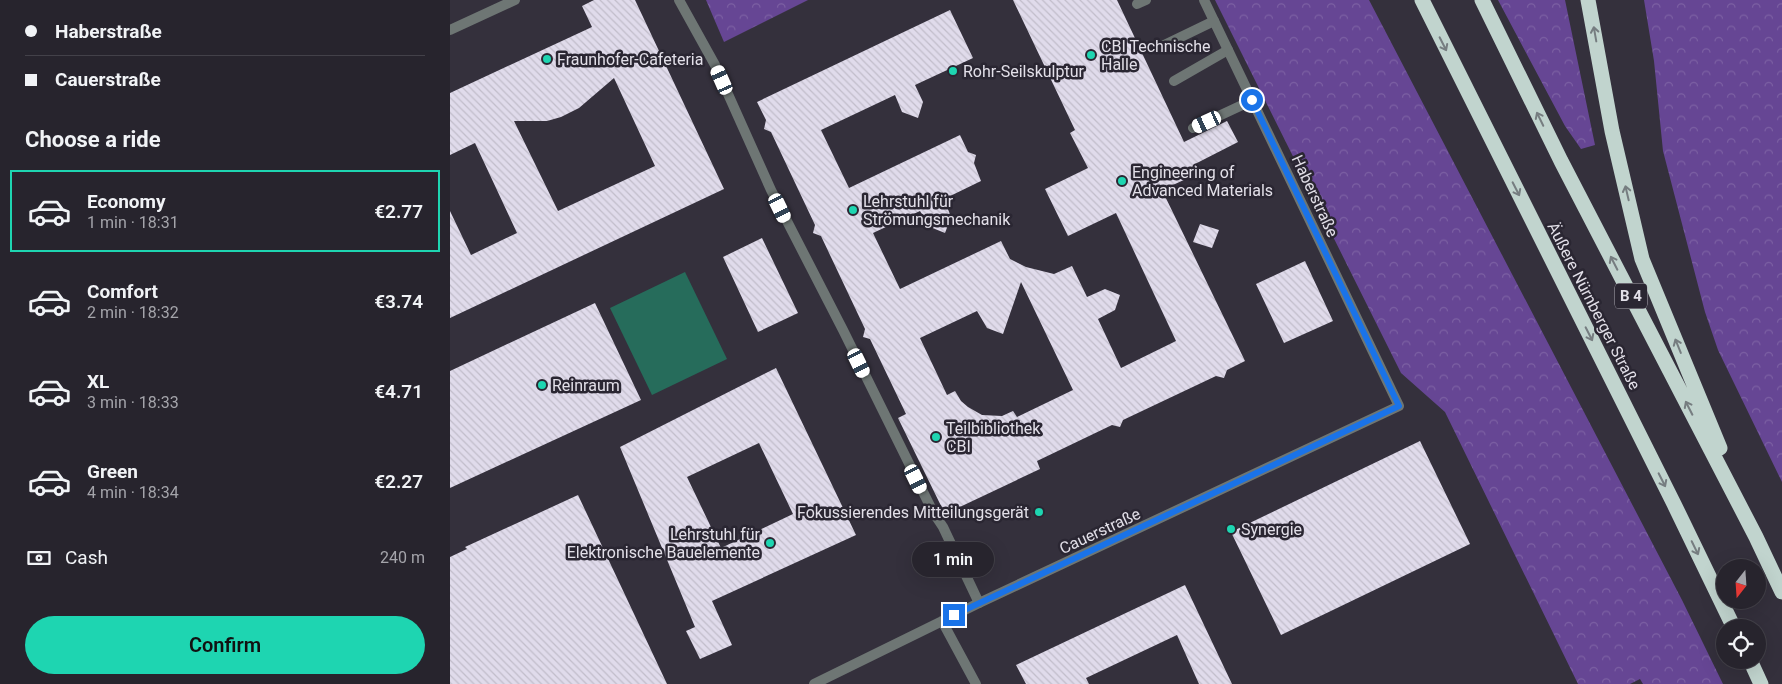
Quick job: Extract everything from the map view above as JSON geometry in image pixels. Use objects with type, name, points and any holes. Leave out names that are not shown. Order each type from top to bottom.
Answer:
[{"type":"highway","name":"Äußere Nürnberger Straße","points":[[1422,0],[1730,619]]},
{"type":"highway","name":"B 4","points":[[1482,0],[1561,161],[1756,537],[1782,592]]},
{"type":"highway","points":[[1588,0],[1612,131],[1642,258],[1756,537]]},
{"type":"highway","points":[[1754,669],[1761,684]]},
{"type":"street","points":[[450,30],[515,0]]},
{"type":"street","points":[[679,0],[715,65],[771,190],[933,512],[943,527],[979,603]]},
{"type":"street","name":"Haberstraße","points":[[1204,0],[1399,406]]},
{"type":"street","points":[[1156,49],[1214,20]]},
{"type":"street","points":[[1174,81],[1228,50]]},
{"type":"street","points":[[1193,128],[1252,100]]},
{"type":"street","name":"Cauerstraße","points":[[814,684],[979,603],[1399,406]]},
{"type":"street","points":[[942,621],[976,684]]},
{"type":"green space","points":[[706,0],[808,0],[724,42]]},
{"type":"green space","points":[[1215,0],[1369,0],[1682,600],[1723,684],[1643,684],[1640,679],[1630,684],[1578,684],[1445,412],[1401,373]]},
{"type":"green space","points":[[1498,0],[1565,0],[1595,145],[1581,149],[1565,126]]},
{"type":"green space","points":[[1644,0],[1782,0],[1782,482],[1718,350],[1705,312],[1663,151],[1654,61]]},
{"type":"shaded area","points":[[685,272],[727,359],[652,395],[610,308]]},
{"type":"building","points":[[594,0],[635,0],[724,189],[450,318],[450,211],[471,255],[517,233],[475,143],[450,155],[450,93],[592,27],[582,6]],"holes":[[[614,78],[655,166],[558,211],[514,121],[547,121],[561,117],[579,108]]]},
{"type":"building","points":[[1013,0],[1117,0],[1184,142],[1227,121],[1238,142],[1195,164],[1199,173],[1162,190],[1245,361],[1227,370],[1224,378],[1216,376],[1123,420],[1120,427],[1112,425],[1037,461],[1040,469],[945,514],[898,418],[906,414],[870,339],[863,337],[865,329],[821,236],[813,233],[815,225],[771,132],[764,129],[766,120],[757,102],[950,10],[973,58],[915,85],[923,102],[918,118],[902,112],[895,95],[821,130],[849,188],[960,135],[968,152],[976,155],[974,163],[981,181],[944,199],[951,217],[945,233],[930,227],[920,211],[873,233],[900,289],[1001,241],[1010,259],[1026,267],[1054,274],[1072,266],[1087,297],[1105,289],[1120,295],[1115,310],[1098,319],[1121,368],[1176,341],[1116,213],[1068,236],[1045,189],[1088,168],[1070,133],[1075,130]],"holes":[[[1021,282],[1073,390],[1017,417],[1013,411],[1002,416],[982,415],[961,401],[955,391],[947,395],[920,338],[977,311],[987,328],[1003,334]]]},
{"type":"building","points":[[1200,224],[1219,230],[1212,248],[1193,242]]},
{"type":"building","points":[[762,238],[798,313],[758,332],[723,257]]},
{"type":"building","points":[[1305,261],[1333,321],[1284,343],[1256,284]]},
{"type":"building","name":"Reinraum","points":[[595,303],[641,400],[450,488],[450,371]]},
{"type":"building","points":[[776,368],[856,535],[712,601],[732,645],[700,659],[686,631],[695,627],[620,447]],"holes":[[[759,443],[793,514],[721,548],[687,477]]]},
{"type":"building","points":[[1420,441],[1470,544],[1281,635],[1231,532]]},
{"type":"building","points":[[578,495],[667,684],[450,684],[450,557],[467,549],[465,547]]},
{"type":"building","points":[[1185,585],[1232,684],[1199,684],[1177,635],[1086,678],[1089,684],[1026,684],[1016,665]]},
{"type":"place","name":"CBI Technische Halle","points":[[1091,55]]},
{"type":"place","name":"Fraunhofer-Cafeteria","points":[[547,59]]},
{"type":"place","name":"Rohr-Seilskulptur","points":[[953,71]]},
{"type":"place","name":"Engineering of Advanced Materials","points":[[1122,181]]},
{"type":"place","name":"Lehrstuhl für Strömungsmechanik","points":[[853,210]]},
{"type":"place","name":"Reinraum","points":[[542,385]]},
{"type":"place","name":"Teilbibliothek CBI","points":[[936,437]]},
{"type":"place","name":"Fokussierendes Mitteilungsgerät","points":[[1039,512]]},
{"type":"place","name":"Synergie","points":[[1231,529]]},
{"type":"place","name":"Lehrstuhl für Elektronische Bauelemente","points":[[770,543]]},
{"type":"route","points":[[954,615],[1194,504],[1399,406],[1252,100]]}]
